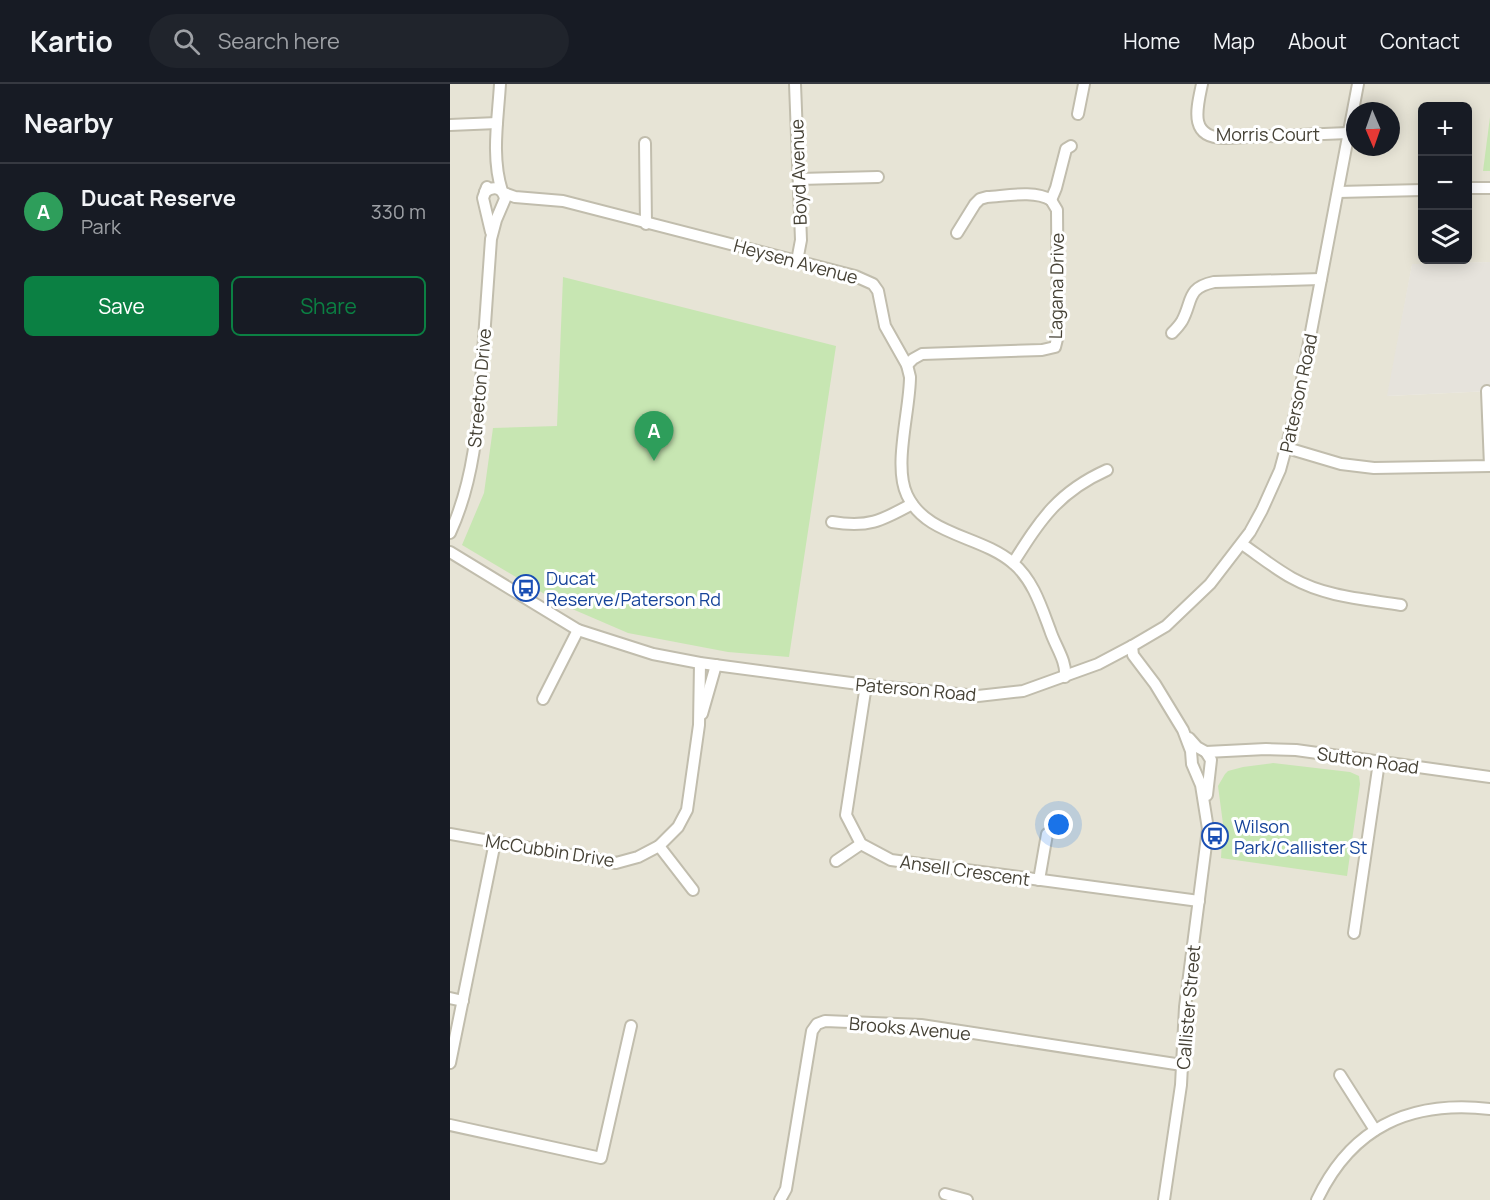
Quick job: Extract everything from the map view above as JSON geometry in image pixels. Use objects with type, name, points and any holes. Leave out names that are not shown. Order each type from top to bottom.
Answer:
[{"type":"street","points":[[496,161],[483,198],[485,206],[494,210],[502,207],[505,199],[498,178],[496,161],[500,84]]},
{"type":"street","name":"Boyd Avenue","points":[[795,84],[801,240],[797,261]]},
{"type":"street","points":[[1078,114],[1084,84]]},
{"type":"street","name":"Morris Court","points":[[1202,84],[1197,120],[1203,132],[1209,136],[1216,138],[1346,133]]},
{"type":"street","name":"Paterson Road","points":[[1354,102],[1358,84]]},
{"type":"street","points":[[450,124],[497,123]]},
{"type":"street","points":[[645,143],[646,224]]},
{"type":"street","name":"Paterson Road","points":[[450,552],[578,630],[653,654],[700,663],[866,685],[978,696],[1023,691],[1098,664],[1166,626],[1210,584],[1250,532],[1273,489],[1287,448],[1346,145]]},
{"type":"street","points":[[957,233],[980,199],[1035,195],[1051,200],[1066,149],[1071,146]]},
{"type":"street","points":[[799,179],[878,177]]},
{"type":"street","points":[[485,192],[493,188],[503,192]]},
{"type":"street","points":[[1472,188],[1490,188]]},
{"type":"street","points":[[1338,192],[1418,190]]},
{"type":"street","name":"Heysen Avenue","points":[[503,192],[515,197],[563,201],[797,261],[864,279],[873,284],[881,298],[885,326],[907,366],[910,387],[902,457],[905,493],[926,519],[944,530],[993,549],[1023,573],[1035,592],[1053,639],[1059,670],[1065,677]]},
{"type":"street","name":"Heysen Avenue","points":[[502,207],[537,200]]},
{"type":"street","name":"Lagana Drive","points":[[907,366],[915,365],[933,355],[1042,350],[1055,347],[1058,335],[1057,210],[1051,200]]},
{"type":"street","name":"Streeton Drive","points":[[450,533],[458,517],[469,478],[477,430],[491,239],[490,222],[485,206]]},
{"type":"street","name":"Streeton Drive","points":[[491,239],[502,207]]},
{"type":"street","points":[[1172,333],[1182,322],[1193,293],[1205,284],[1321,279]]},
{"type":"street","points":[[1287,448],[1341,464],[1374,468],[1490,466],[1487,391]]},
{"type":"street","points":[[1013,563],[1051,508],[1086,480],[1107,470]]},
{"type":"street","points":[[832,522],[853,525],[881,521],[912,504]]},
{"type":"street","points":[[1242,544],[1278,570],[1311,587],[1340,596],[1401,605]]},
{"type":"street","points":[[543,699],[578,630]]},
{"type":"street","name":"Callister Street","points":[[1132,646],[1133,655],[1155,684],[1181,727],[1210,756],[1208,830],[1185,1007],[1181,1085],[1164,1200]]},
{"type":"street","name":"McCubbin Drive","points":[[450,834],[616,863],[638,857],[659,846],[678,826],[687,810],[699,725],[700,663]]},
{"type":"street","name":"McCubbin Drive","points":[[699,725],[716,665]]},
{"type":"street","points":[[836,861],[861,844],[846,815],[866,685]]},
{"type":"street","name":"Callister Street","points":[[1181,727],[1201,785],[1207,813]]},
{"type":"street","name":"Sutton Road","points":[[1204,752],[1296,750],[1490,777]]},
{"type":"street","name":"Sutton Road","points":[[1210,767],[1246,751]]},
{"type":"street","points":[[1204,752],[1198,752],[1194,764],[1200,771],[1210,767]]},
{"type":"street","points":[[1354,933],[1379,762]]},
{"type":"street","points":[[1039,880],[1047,834]]},
{"type":"street","points":[[450,1062],[495,842]]},
{"type":"street","name":"Ansell Crescent","points":[[861,844],[891,860],[1199,902]]},
{"type":"street","points":[[659,846],[693,890]]},
{"type":"street","points":[[450,998],[463,1001]]},
{"type":"street","name":"Brooks Avenue","points":[[780,1200],[786,1189],[812,1030],[817,1024],[825,1021],[921,1025],[1182,1065]]},
{"type":"street","points":[[450,1125],[601,1158],[631,1026]]},
{"type":"street","points":[[1340,1075],[1375,1130]]},
{"type":"street","points":[[1317,1200],[1346,1154],[1375,1130],[1393,1120],[1422,1110],[1446,1107],[1490,1109]]},
{"type":"street","points":[[945,1194],[967,1200]]},
{"type":"shaded area","points":[[450,84],[1490,84],[1490,262],[1472,263],[1472,102],[1418,102],[1418,264],[1438,264],[1412,265],[1388,396],[1490,391],[1490,1200],[450,1200]]},
{"type":"shaded area","points":[[1490,262],[1490,391],[1387,396],[1412,264]]},
{"type":"green space","points":[[1490,117],[1490,171],[1483,171]]},
{"type":"green space","points":[[563,277],[836,346],[789,657],[728,652],[628,633],[563,605],[462,545],[484,493],[493,428],[557,426]]},
{"type":"green space","points":[[1273,763],[1350,772],[1359,776],[1360,784],[1347,876],[1221,858],[1223,824],[1218,786],[1228,771]]},
{"type":"place","name":"Ducat Reserve","points":[[654,461]]},
{"type":"place","name":"Ducat Reserve/Paterson Rd","points":[[526,588]]},
{"type":"place","name":"Wilson Park/Callister St","points":[[1215,836]]}]
